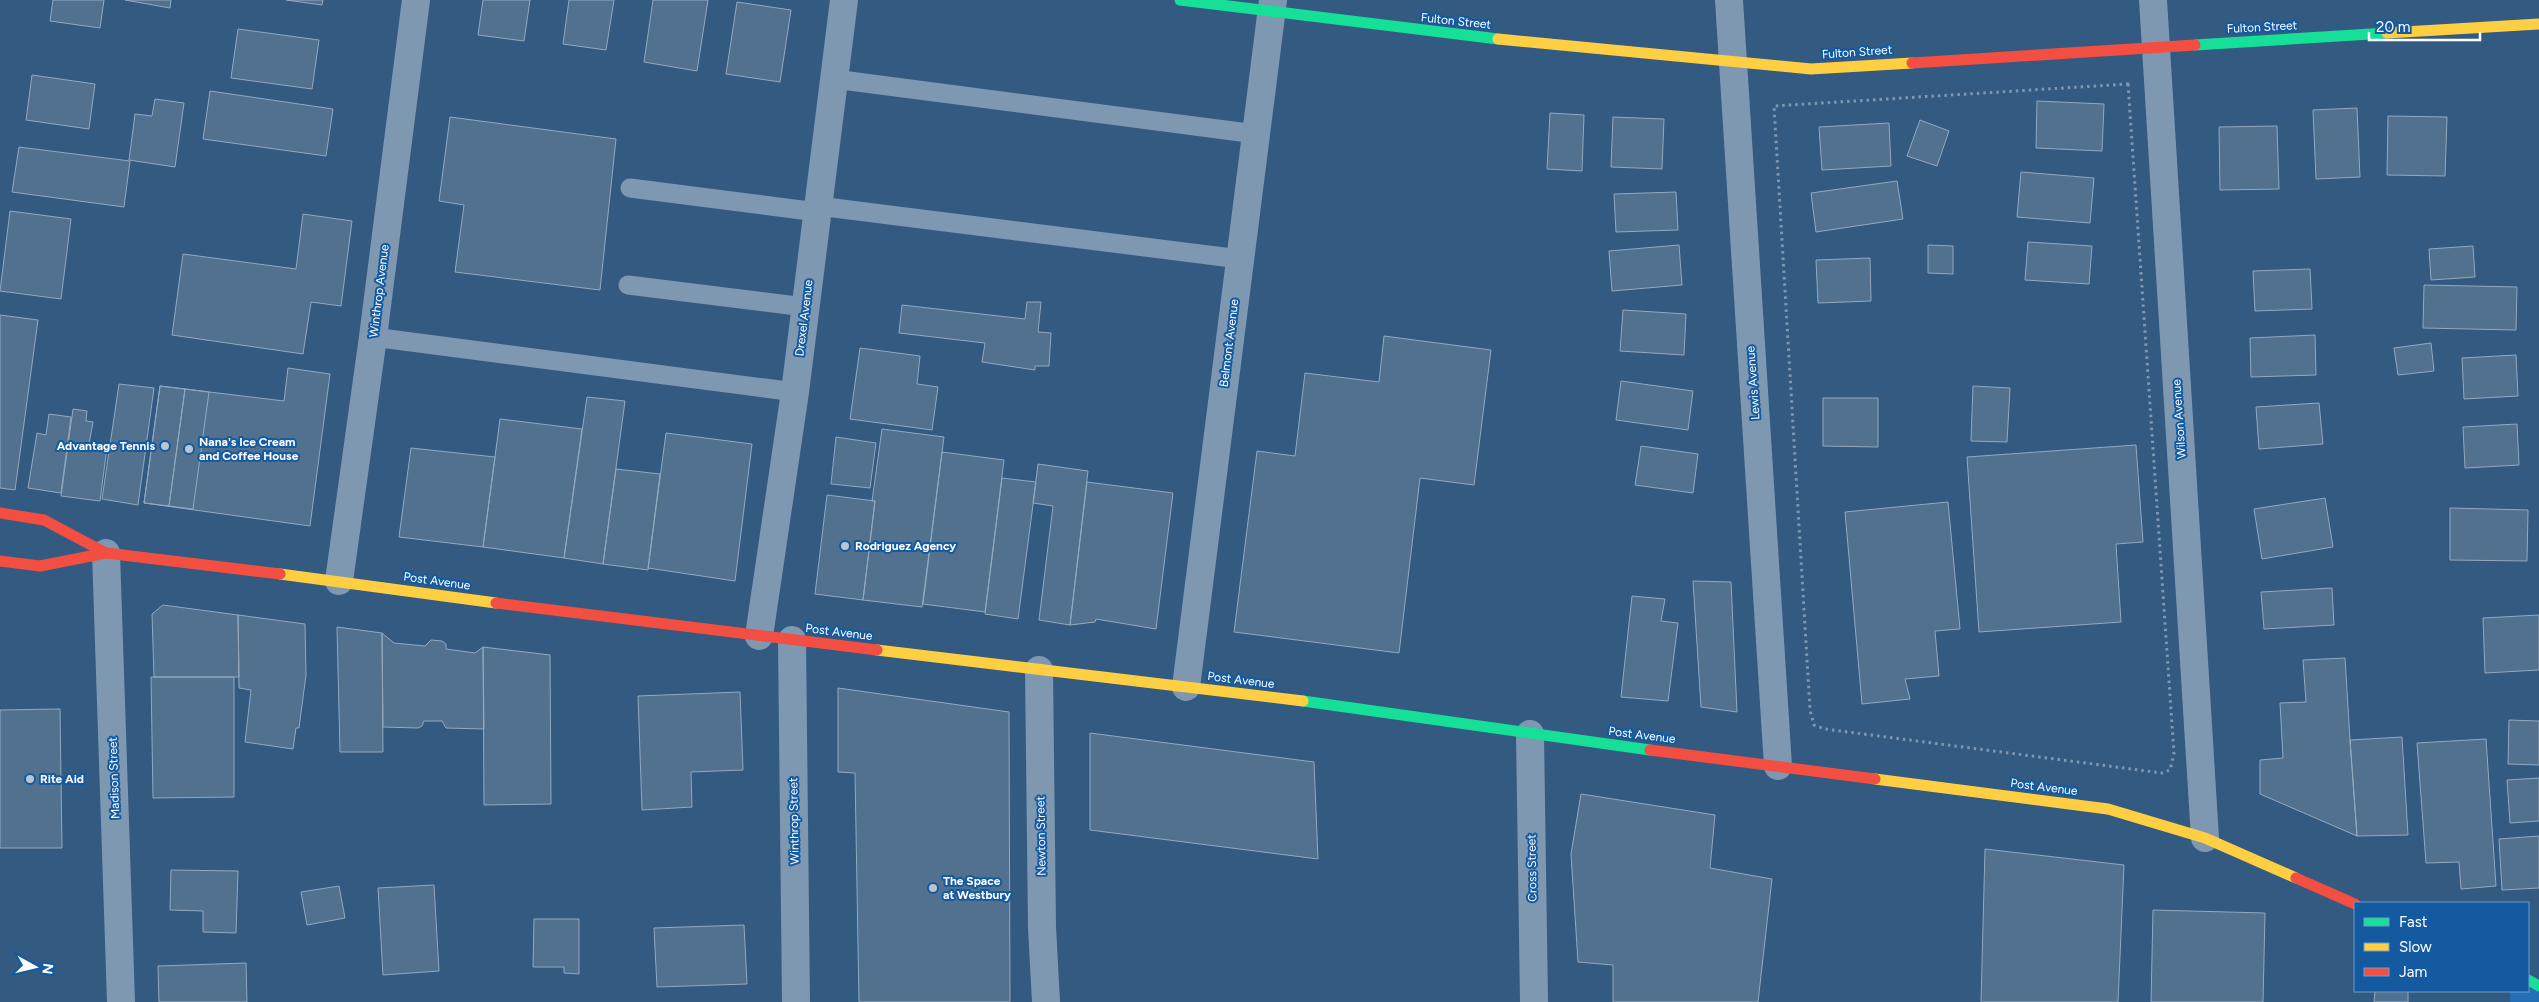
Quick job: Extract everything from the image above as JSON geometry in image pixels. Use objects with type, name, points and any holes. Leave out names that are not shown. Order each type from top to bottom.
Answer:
[{"type":"main road","name":"Fulton Street","points":[[1180,0],[1272,6],[1451,35],[1811,69],[2539,24]]},
{"type":"main road","name":"Post Avenue","points":[[0,513],[44,520],[106,553]]},
{"type":"main road","name":"Post Avenue","points":[[0,561],[40,566],[106,553],[339,581],[604,618],[1353,707],[1530,734],[2108,809],[2206,838],[2354,904]]},
{"type":"street","name":"Winthrop Avenue","points":[[339,581],[373,337],[416,0]]},
{"type":"street","name":"Drexel Avenue","points":[[759,636],[795,392],[844,0]]},
{"type":"street","name":"Lewis Avenue","points":[[1728,0],[1778,766]]},
{"type":"street","name":"Wilson Avenue","points":[[2153,0],[2206,838]]},
{"type":"street","name":"Belmont Avenue","points":[[1186,687],[1272,6]]},
{"type":"street","name":"Madison Street","points":[[106,553],[120,1002]]},
{"type":"street","name":"Winthrop Street","points":[[792,640],[796,1002]]},
{"type":"street","name":"Newton Street","points":[[1039,670],[1042,926],[1046,1002]]},
{"type":"street","name":"Cross Street","points":[[1530,734],[1534,1002]]},
{"type":"lane","points":[[834,79],[1256,134]]},
{"type":"lane","points":[[630,188],[1240,259]]},
{"type":"lane","points":[[628,284],[805,307]]},
{"type":"lane","points":[[373,337],[795,392]]},
{"type":"path","points":[[2128,84],[2174,754],[2170,770],[2162,773],[1825,729],[1814,725],[1810,710],[1774,106],[2128,84]]},
{"type":"shaded area","points":[[2539,985],[2539,1002],[2510,1002],[2510,992],[2529,992]]},
{"type":"building","points":[[53,0],[104,0],[100,28],[50,21]]},
{"type":"building","points":[[125,0],[171,0],[170,8]]},
{"type":"building","points":[[286,0],[323,0],[322,5]]},
{"type":"building","points":[[483,0],[530,0],[524,41],[478,35]]},
{"type":"building","points":[[569,0],[614,0],[606,50],[563,44]]},
{"type":"building","points":[[653,0],[708,0],[697,71],[644,62]]},
{"type":"building","points":[[737,2],[791,10],[780,82],[726,74]]},
{"type":"building","points":[[238,29],[319,40],[312,89],[231,78]]},
{"type":"building","points":[[32,75],[95,84],[89,129],[26,120]]},
{"type":"building","points":[[210,91],[333,109],[326,156],[203,139]]},
{"type":"building","points":[[155,99],[184,103],[175,167],[129,160],[135,114],[152,116]]},
{"type":"building","points":[[2037,101],[2104,104],[2102,151],[2036,148]]},
{"type":"building","points":[[2357,108],[2360,177],[2316,179],[2313,110]]},
{"type":"building","points":[[1550,113],[1584,115],[1582,171],[1547,169]]},
{"type":"building","points":[[2388,116],[2447,117],[2445,176],[2387,175]]},
{"type":"building","points":[[450,117],[616,139],[600,290],[455,272],[464,205],[439,201]]},
{"type":"building","points":[[1613,117],[1664,119],[1662,169],[1611,167]]},
{"type":"building","points":[[1920,120],[1949,131],[1937,166],[1907,156]]},
{"type":"building","points":[[1889,123],[1891,166],[1822,170],[1819,127]]},
{"type":"building","points":[[2277,126],[2279,189],[2220,190],[2219,127]]},
{"type":"building","points":[[19,147],[130,161],[124,207],[12,192]]},
{"type":"building","points":[[2021,172],[2094,178],[2090,223],[2017,217]]},
{"type":"building","points":[[1897,181],[1903,219],[1816,232],[1811,193]]},
{"type":"building","points":[[1676,192],[1678,230],[1616,232],[1614,194]]},
{"type":"building","points":[[10,211],[71,219],[61,299],[0,291]]},
{"type":"building","points":[[303,214],[352,221],[341,306],[311,302],[303,354],[172,335],[183,254],[296,269]]},
{"type":"building","points":[[2028,242],[2092,246],[2089,284],[2025,280]]},
{"type":"building","points":[[1679,245],[1682,285],[1612,291],[1609,251]]},
{"type":"building","points":[[1928,245],[1953,246],[1953,274],[1928,273]]},
{"type":"building","points":[[2473,246],[2475,277],[2431,280],[2429,249]]},
{"type":"building","points":[[1870,258],[1871,301],[1818,303],[1816,260]]},
{"type":"building","points":[[2310,269],[2312,309],[2255,311],[2253,271]]},
{"type":"building","points":[[2424,285],[2517,287],[2516,330],[2423,328]]},
{"type":"building","points":[[1027,302],[1041,302],[1038,332],[1051,333],[1049,366],[1035,366],[1035,370],[982,362],[985,343],[899,333],[902,305],[1025,319]]},
{"type":"building","points":[[1623,310],[1686,314],[1684,355],[1620,351]]},
{"type":"building","points":[[0,315],[38,320],[15,490],[0,488]]},
{"type":"building","points":[[2315,335],[2316,375],[2251,377],[2250,338]]},
{"type":"building","points":[[1384,336],[1491,350],[1474,485],[1420,478],[1399,653],[1234,632],[1257,451],[1295,456],[1305,373],[1379,382]]},
{"type":"building","points":[[2431,343],[2434,371],[2398,375],[2394,348]]},
{"type":"building","points":[[860,348],[920,356],[917,384],[938,387],[932,430],[850,419]]},
{"type":"building","points":[[2516,355],[2518,396],[2464,399],[2462,358]]},
{"type":"building","points":[[288,368],[330,374],[310,526],[144,503],[160,386],[284,401]]},
{"type":"building","points":[[1621,381],[1693,391],[1688,430],[1616,420]]},
{"type":"building","points":[[119,384],[154,388],[138,505],[102,499]]},
{"type":"building","name":"Advantage Tennis","points":[[160,386],[185,389],[169,506],[144,503]]},
{"type":"building","points":[[1973,386],[2010,388],[2007,442],[1971,441]]},
{"type":"building","name":"Nana's Ice Cream and Coffee House","points":[[185,389],[209,392],[193,509],[169,506]]},
{"type":"building","points":[[587,397],[625,401],[603,564],[564,558]]},
{"type":"building","points":[[1823,398],[1878,398],[1878,447],[1823,446]]},
{"type":"building","points":[[2319,403],[2323,444],[2259,449],[2256,407]]},
{"type":"building","points":[[73,409],[87,411],[86,421],[93,422],[89,444],[107,447],[100,501],[61,496]]},
{"type":"building","points":[[49,414],[71,417],[61,493],[28,488],[37,433],[46,435]]},
{"type":"building","points":[[500,419],[582,429],[564,558],[483,547]]},
{"type":"building","points":[[2517,424],[2519,465],[2465,468],[2463,427]]},
{"type":"building","points":[[882,429],[944,437],[922,607],[863,600],[875,501],[872,501]]},
{"type":"building","points":[[666,433],[752,444],[735,581],[648,568]]},
{"type":"building","points":[[836,437],[876,443],[870,488],[831,484]]},
{"type":"building","points":[[2136,445],[2143,542],[2116,544],[2121,622],[1979,632],[1967,457]]},
{"type":"building","points":[[1641,446],[1698,454],[1693,493],[1635,485]]},
{"type":"building","points":[[411,448],[495,457],[483,547],[399,537]]},
{"type":"building","points":[[942,452],[1004,460],[985,612],[923,604]]},
{"type":"building","points":[[1038,464],[1088,471],[1070,625],[1039,620],[1053,506],[1033,503]]},
{"type":"building","points":[[616,469],[660,474],[648,570],[603,564]]},
{"type":"building","points":[[1002,478],[1036,482],[1018,619],[985,614]]},
{"type":"building","points":[[1087,482],[1173,493],[1156,629],[1096,619],[1095,622],[1070,625]]},
{"type":"building","points":[[827,495],[875,501],[863,600],[815,594]]},
{"type":"building","points":[[2325,498],[2333,547],[2262,559],[2254,509]]},
{"type":"building","points":[[1948,502],[1960,629],[1935,631],[1939,676],[1905,679],[1910,699],[1862,704],[1845,512]]},
{"type":"building","points":[[2450,508],[2528,510],[2527,561],[2450,560]]},
{"type":"building","points":[[1693,581],[1731,582],[1737,712],[1701,707]]},
{"type":"building","points":[[2332,588],[2334,625],[2264,629],[2261,592]]},
{"type":"building","points":[[1632,596],[1665,599],[1661,621],[1678,623],[1668,701],[1621,697]]},
{"type":"building","points":[[163,605],[238,615],[239,677],[154,677],[152,614]]},
{"type":"building","points":[[238,615],[305,624],[306,675],[299,728],[296,728],[293,749],[245,742],[251,690],[239,688]]},
{"type":"building","points":[[2539,615],[2539,670],[2485,673],[2483,618]]},
{"type":"building","points":[[337,627],[382,633],[383,752],[340,752]]},
{"type":"building","points":[[382,633],[394,643],[425,646],[431,640],[442,641],[446,644],[446,649],[475,653],[483,647],[484,729],[446,728],[442,721],[424,721],[422,726],[418,728],[383,727]]},
{"type":"building","points":[[483,647],[550,655],[551,804],[484,805]]},
{"type":"building","points":[[2345,658],[2357,836],[2260,794],[2260,760],[2283,758],[2280,703],[2306,702],[2303,660]]},
{"type":"building","points":[[151,677],[234,677],[234,797],[153,798]]},
{"type":"building","name":"The Space at Westbury","points":[[838,688],[1009,712],[1010,1002],[859,1002],[855,773],[838,772]]},
{"type":"building","points":[[740,692],[743,770],[691,772],[692,807],[642,810],[638,696]]},
{"type":"building","name":"Rite Aid","points":[[60,709],[62,848],[0,848],[0,710]]},
{"type":"building","points":[[2509,720],[2539,721],[2539,765],[2508,764]]},
{"type":"building","points":[[1090,733],[1314,762],[1318,859],[1090,830]]},
{"type":"building","points":[[2402,737],[2408,835],[2357,836],[2350,740]]},
{"type":"building","points":[[2486,739],[2496,886],[2461,889],[2459,862],[2426,863],[2417,743]]},
{"type":"building","points":[[2539,778],[2539,821],[2510,823],[2507,780]]},
{"type":"building","points":[[1581,794],[1715,815],[1710,868],[1772,879],[1758,1002],[1613,1002],[1613,965],[1578,962],[1571,854]]},
{"type":"building","points":[[2539,836],[2539,888],[2502,890],[2499,839]]},
{"type":"building","points":[[1985,849],[2124,865],[2118,1002],[1981,1002]]},
{"type":"building","points":[[171,870],[238,871],[236,933],[203,932],[203,911],[170,910]]},
{"type":"building","points":[[434,885],[439,971],[383,975],[378,888]]},
{"type":"building","points":[[339,886],[345,918],[307,925],[301,892]]},
{"type":"building","points":[[2153,910],[2265,913],[2263,1002],[2151,1002]]},
{"type":"building","points":[[534,919],[579,919],[579,974],[564,973],[564,967],[533,967]]},
{"type":"building","points":[[744,925],[747,984],[657,987],[654,928]]},
{"type":"building","points":[[246,963],[247,1002],[159,1002],[158,966]]},
{"type":"building","points":[[2375,992],[2408,992],[2408,1002],[2374,1002]]},
{"type":"traffic: fast","points":[[1180,0],[1498,39]]},
{"type":"traffic: fast","points":[[2195,45],[2387,33]]},
{"type":"traffic: fast","points":[[1303,701],[1650,750]]},
{"type":"traffic: fast","points":[[2529,981],[2539,986]]},
{"type":"traffic: slow","points":[[2387,33],[2539,24]]},
{"type":"traffic: slow","points":[[1498,39],[1811,69],[1912,63]]},
{"type":"traffic: slow","points":[[280,574],[496,603]]},
{"type":"traffic: slow","points":[[877,650],[1303,701]]},
{"type":"traffic: slow","points":[[1875,779],[2108,809],[2205,838],[2296,878]]},
{"type":"traffic: jam","points":[[1912,63],[2195,45]]},
{"type":"traffic: jam","points":[[0,513],[44,520],[106,553]]},
{"type":"traffic: jam","points":[[0,561],[40,566],[106,553],[280,574]]},
{"type":"traffic: jam","points":[[496,603],[877,650]]},
{"type":"traffic: jam","points":[[1650,750],[1875,779]]},
{"type":"traffic: jam","points":[[2296,878],[2354,904]]},
{"type":"place","name":"Advantage Tennis","points":[[165,446]]},
{"type":"place","name":"Nana's Ice Cream and Coffee House","points":[[189,449]]},
{"type":"place","name":"Rodriguez Agency","points":[[845,546]]},
{"type":"place","name":"Rite Aid","points":[[30,779]]},
{"type":"place","name":"The Space at Westbury","points":[[933,888]]}]
